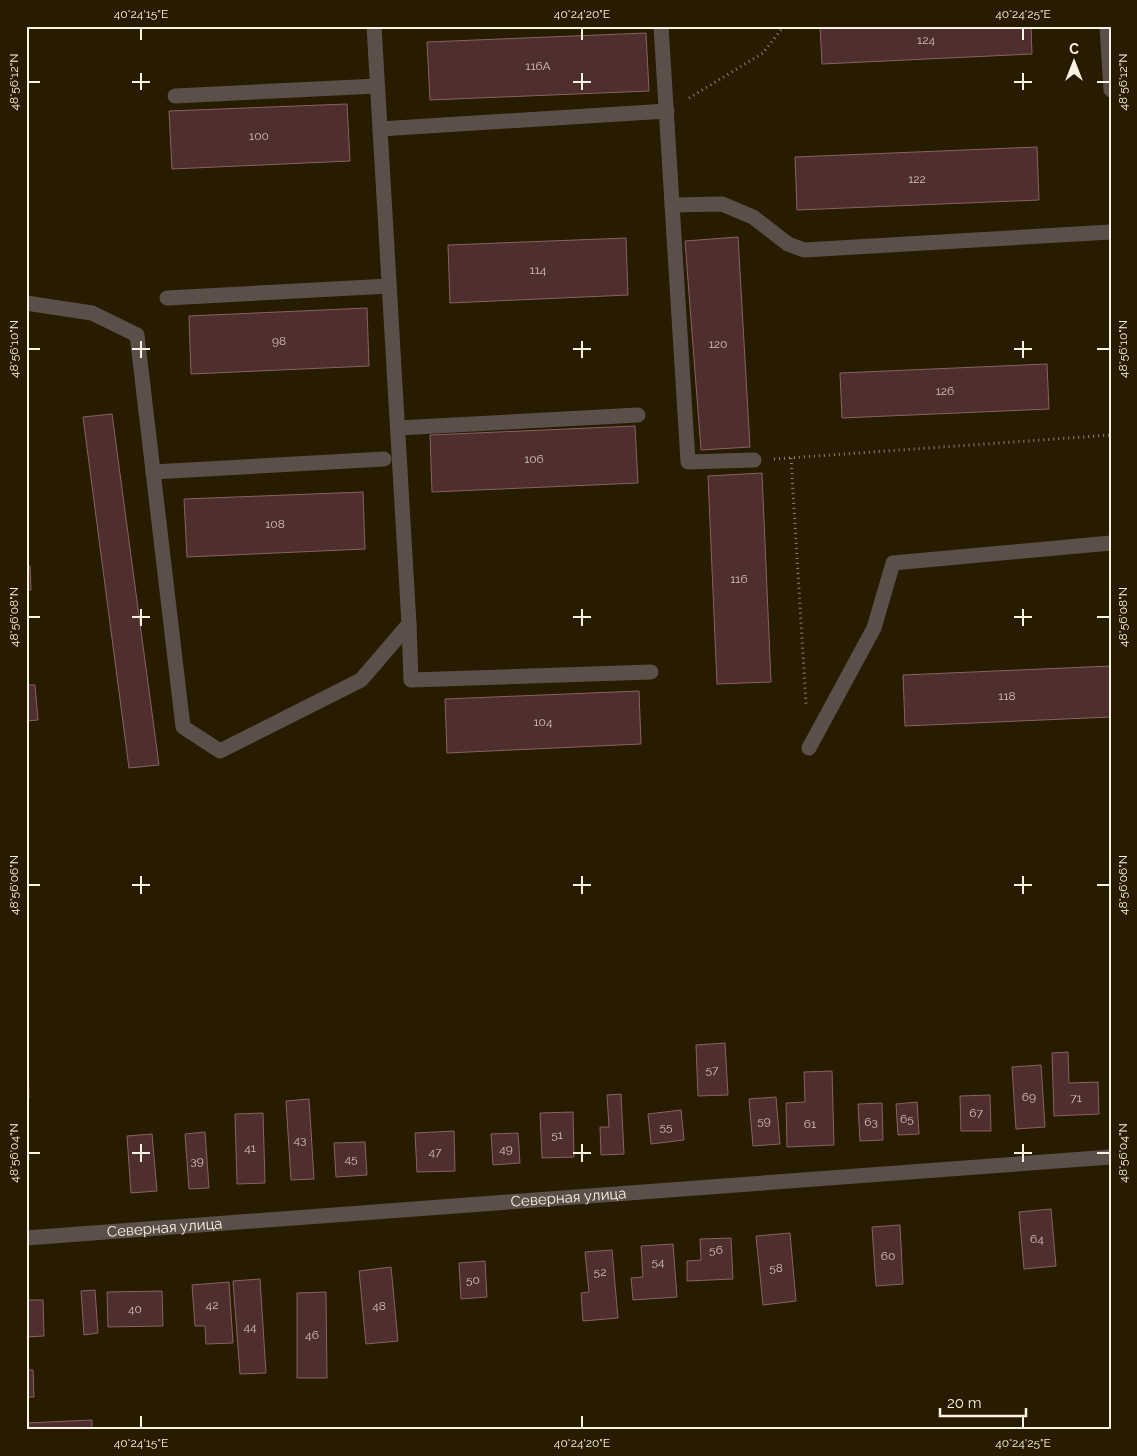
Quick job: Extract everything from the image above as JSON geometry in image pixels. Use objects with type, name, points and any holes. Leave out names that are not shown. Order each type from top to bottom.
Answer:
[{"type":"street","points":[[374,26],[411,680],[651,672]]},
{"type":"street","points":[[661,26],[688,462],[754,460]]},
{"type":"street","points":[[1107,26],[1111,90]]},
{"type":"street","points":[[175,96],[377,86]]},
{"type":"street","points":[[380,129],[667,111]]},
{"type":"street","points":[[672,205],[722,204],[753,217],[788,244],[804,250],[1111,232]]},
{"type":"street","points":[[167,298],[389,286]]},
{"type":"street","points":[[26,303],[92,313],[137,334],[182,728],[220,751],[361,680],[409,624]]},
{"type":"street","points":[[398,428],[638,414]]},
{"type":"street","points":[[153,472],[384,459]]},
{"type":"street","points":[[809,748],[874,628],[893,563],[1111,543]]},
{"type":"street","name":"Северная улица","points":[[26,1238],[1111,1157]]},
{"type":"path","points":[[667,111],[763,53],[784,26]]},
{"type":"path","points":[[754,460],[1111,435]]},
{"type":"path","points":[[791,458],[807,709]]},
{"type":"building","points":[[820,26],[1031,26],[1032,54],[822,64]]},
{"type":"building","points":[[646,33],[649,91],[430,100],[427,42]]},
{"type":"building","points":[[347,104],[350,161],[172,169],[169,111]]},
{"type":"building","points":[[1037,147],[1039,200],[797,210],[795,157]]},
{"type":"building","points":[[738,237],[750,447],[701,450],[685,241]]},
{"type":"building","points":[[626,238],[628,295],[450,303],[448,245]]},
{"type":"building","points":[[367,308],[369,366],[191,374],[189,316]]},
{"type":"building","points":[[1047,364],[1049,409],[842,418],[840,373]]},
{"type":"building","points":[[112,414],[159,765],[129,768],[83,417]]},
{"type":"building","points":[[635,426],[638,483],[432,492],[430,435]]},
{"type":"building","points":[[762,473],[771,682],[717,684],[708,476]]},
{"type":"building","points":[[363,492],[365,549],[187,557],[184,499]]},
{"type":"building","points":[[26,566],[30,566],[31,590],[26,590]]},
{"type":"building","points":[[1111,666],[1111,717],[905,726],[903,675]]},
{"type":"building","points":[[26,685],[35,685],[38,720],[26,721]]},
{"type":"building","points":[[639,691],[641,744],[447,753],[445,699]]},
{"type":"building","points":[[725,1043],[728,1095],[698,1096],[696,1045]]},
{"type":"building","points":[[1068,1052],[1069,1083],[1098,1082],[1099,1114],[1054,1116],[1052,1053]]},
{"type":"building","points":[[26,1062],[28,1062],[29,1098],[26,1098]]},
{"type":"building","points":[[1041,1065],[1045,1127],[1016,1129],[1012,1067]]},
{"type":"building","points":[[832,1071],[834,1145],[787,1147],[786,1103],[805,1102],[804,1072]]},
{"type":"building","points":[[621,1094],[624,1154],[601,1155],[600,1127],[609,1127],[607,1095]]},
{"type":"building","points":[[990,1095],[991,1131],[961,1131],[960,1096]]},
{"type":"building","points":[[776,1097],[780,1144],[753,1146],[749,1099]]},
{"type":"building","points":[[309,1099],[314,1179],[291,1180],[286,1101]]},
{"type":"building","points":[[917,1102],[919,1134],[898,1135],[896,1104]]},
{"type":"building","points":[[882,1103],[883,1140],[860,1141],[858,1104]]},
{"type":"building","points":[[681,1110],[684,1140],[651,1144],[648,1114]]},
{"type":"building","points":[[573,1112],[574,1157],[542,1158],[540,1113]]},
{"type":"building","points":[[263,1113],[265,1183],[237,1184],[235,1114]]},
{"type":"building","points":[[26,1116],[29,1160],[26,1161]]},
{"type":"building","points":[[454,1131],[455,1171],[417,1172],[415,1133]]},
{"type":"building","points":[[205,1132],[209,1188],[189,1189],[185,1134]]},
{"type":"building","points":[[518,1133],[520,1163],[493,1165],[491,1134]]},
{"type":"building","points":[[152,1134],[157,1191],[131,1193],[127,1136]]},
{"type":"building","points":[[365,1142],[367,1175],[336,1177],[334,1143]]},
{"type":"building","points":[[1051,1209],[1056,1266],[1024,1269],[1019,1212]]},
{"type":"building","points":[[900,1225],[903,1284],[876,1286],[872,1227]]},
{"type":"building","points":[[790,1233],[796,1301],[763,1305],[756,1236]]},
{"type":"building","points":[[731,1238],[733,1279],[687,1281],[687,1261],[701,1260],[700,1239]]},
{"type":"building","points":[[673,1244],[677,1297],[633,1300],[631,1278],[643,1277],[641,1246]]},
{"type":"building","points":[[612,1250],[618,1318],[583,1321],[581,1293],[589,1292],[585,1252]]},
{"type":"building","points":[[485,1261],[487,1297],[461,1299],[459,1263]]},
{"type":"building","points":[[391,1267],[398,1341],[366,1344],[359,1271]]},
{"type":"building","points":[[260,1279],[266,1373],[240,1374],[233,1281]]},
{"type":"building","points":[[229,1282],[233,1343],[206,1344],[205,1326],[195,1326],[192,1285]]},
{"type":"building","points":[[95,1290],[98,1333],[84,1335],[81,1291]]},
{"type":"building","points":[[162,1291],[163,1326],[108,1327],[107,1292]]},
{"type":"building","points":[[326,1292],[327,1378],[297,1378],[297,1293]]},
{"type":"building","points":[[26,1300],[43,1300],[44,1336],[26,1337]]},
{"type":"building","points":[[26,1370],[33,1370],[34,1397],[26,1397]]},
{"type":"building","points":[[92,1420],[92,1430],[26,1430],[26,1423]]}]
